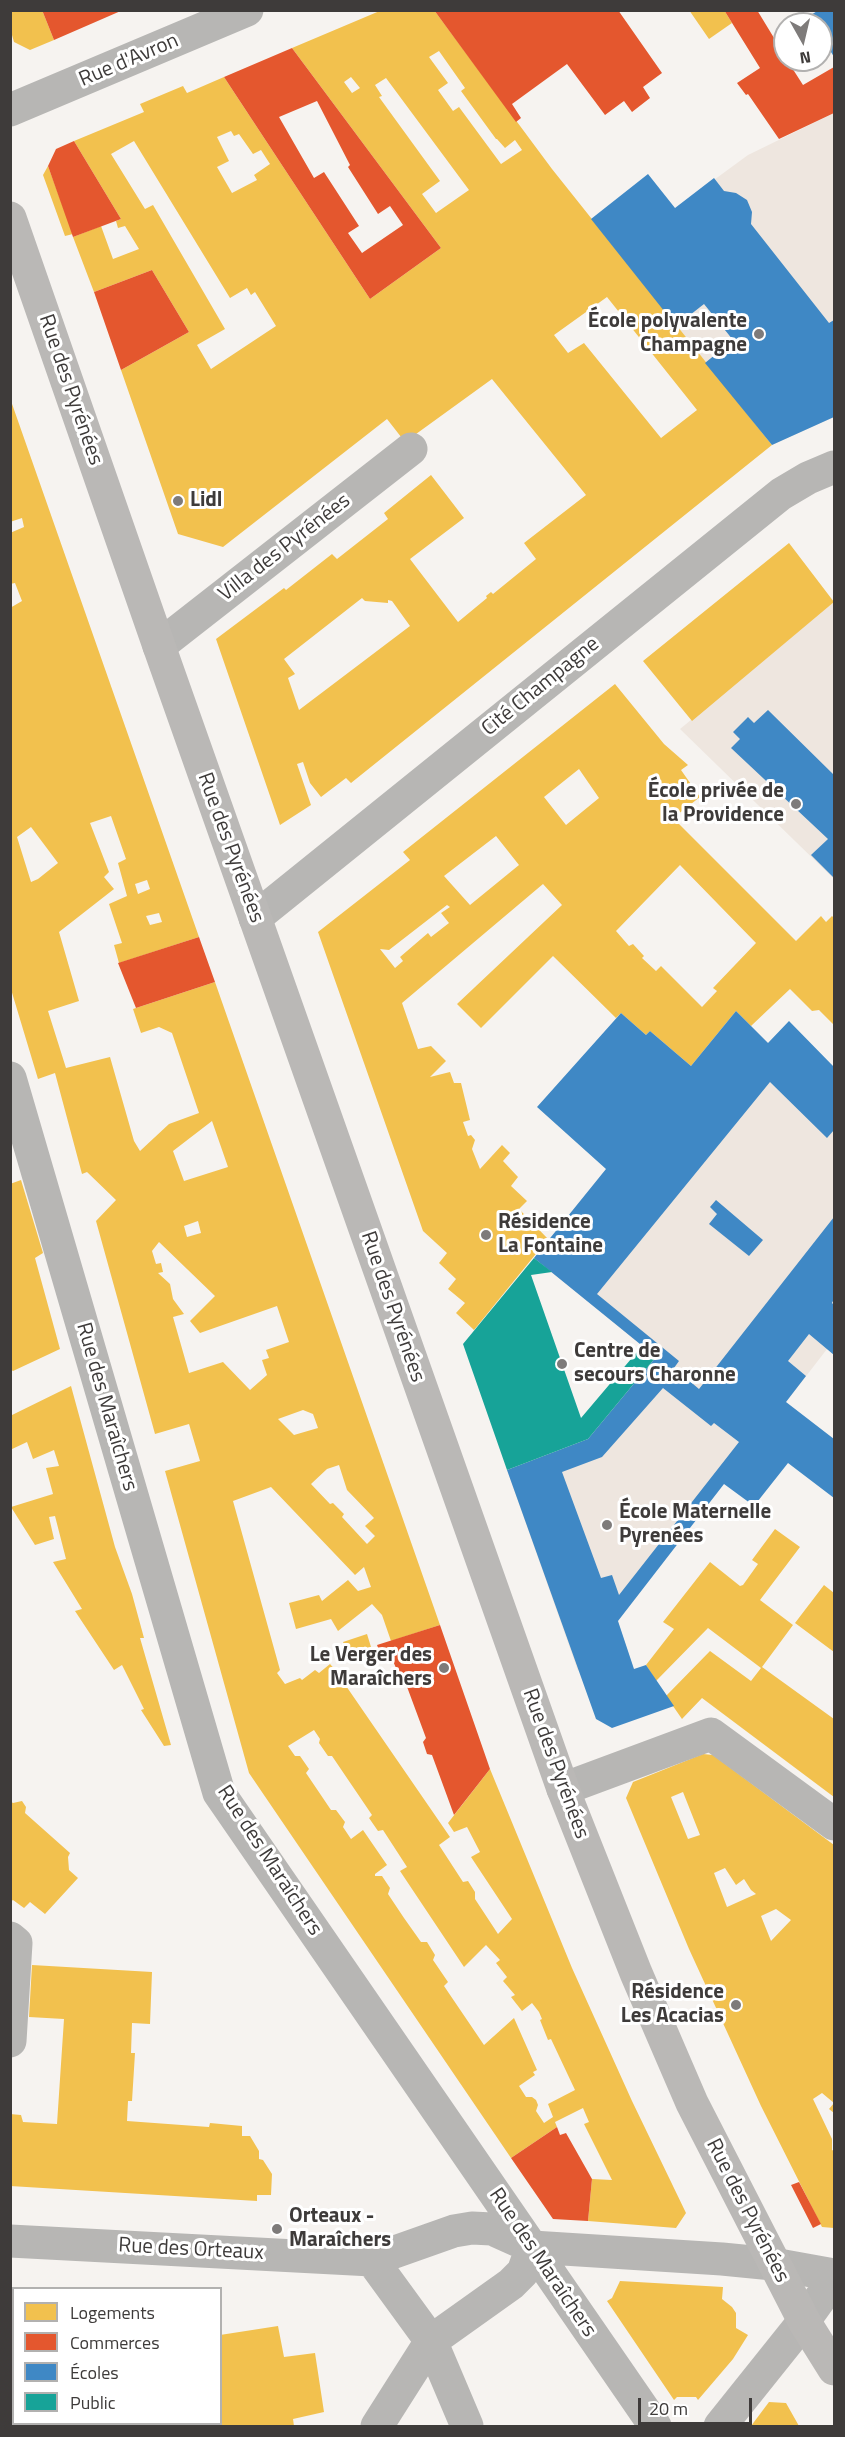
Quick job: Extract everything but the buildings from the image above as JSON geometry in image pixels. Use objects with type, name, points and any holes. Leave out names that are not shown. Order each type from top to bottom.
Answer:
[{"type":"main road","name":"Rue des Pyrénées","points":[[10,218],[563,1789],[636,1973],[692,2103],[804,2321],[834,2369]]},
{"type":"street","name":"Rue d'Avron","points":[[10,111],[247,10]]},
{"type":"street","name":"Villa des Pyrénées","points":[[159,646],[411,449]]},
{"type":"street","name":"Cité Champagne","points":[[255,918],[781,494],[808,478],[834,467]]},
{"type":"street","name":"Rue des Maraîchers","points":[[10,1078],[219,1793],[655,2427]]},
{"type":"street","points":[[563,1789],[711,1734],[834,1824]]},
{"type":"street","points":[[10,1938],[16,1943],[10,2041]]},
{"type":"street","name":"Rue des Orteaux","points":[[10,2241],[372,2260],[454,2231],[472,2228],[492,2229],[532,2247],[774,2264],[834,2277]]},
{"type":"street","points":[[377,2427],[431,2341],[512,2284],[523,2272],[532,2247]]},
{"type":"street","points":[[372,2260],[431,2341],[467,2427]]},
{"type":"street","points":[[720,2427],[804,2321],[834,2277]]},
{"type":"shaded area","name":"École polyvalente Champagne","points":[[834,113],[834,417],[772,445],[617,251],[748,155]]},
{"type":"shaded area","name":"École privée de la Providence","points":[[834,602],[834,879],[680,729]]},
{"type":"shaded area","points":[[736,1011],[834,1109],[834,1299],[832,1302],[834,1305],[834,1340],[578,1671],[507,1470],[588,1439],[656,1357],[534,1258]]},
{"type":"place","name":"École polyvalente Champagne","points":[[759,334]]},
{"type":"place","name":"Lidl","points":[[178,501]]},
{"type":"place","name":"École privée de la Providence","points":[[796,804]]},
{"type":"place","name":"Résidence La Fontaine","points":[[486,1235]]},
{"type":"place","name":"Centre de secours Charonne","points":[[562,1364]]},
{"type":"place","name":"École Maternelle Pyrenées","points":[[607,1525]]},
{"type":"place","name":"Le Verger des Maraîchers","points":[[444,1668]]},
{"type":"place","name":"Résidence Les Acacias","points":[[736,2005]]},
{"type":"place","name":"Orteaux - Maraîchers","points":[[277,2229]]}]
